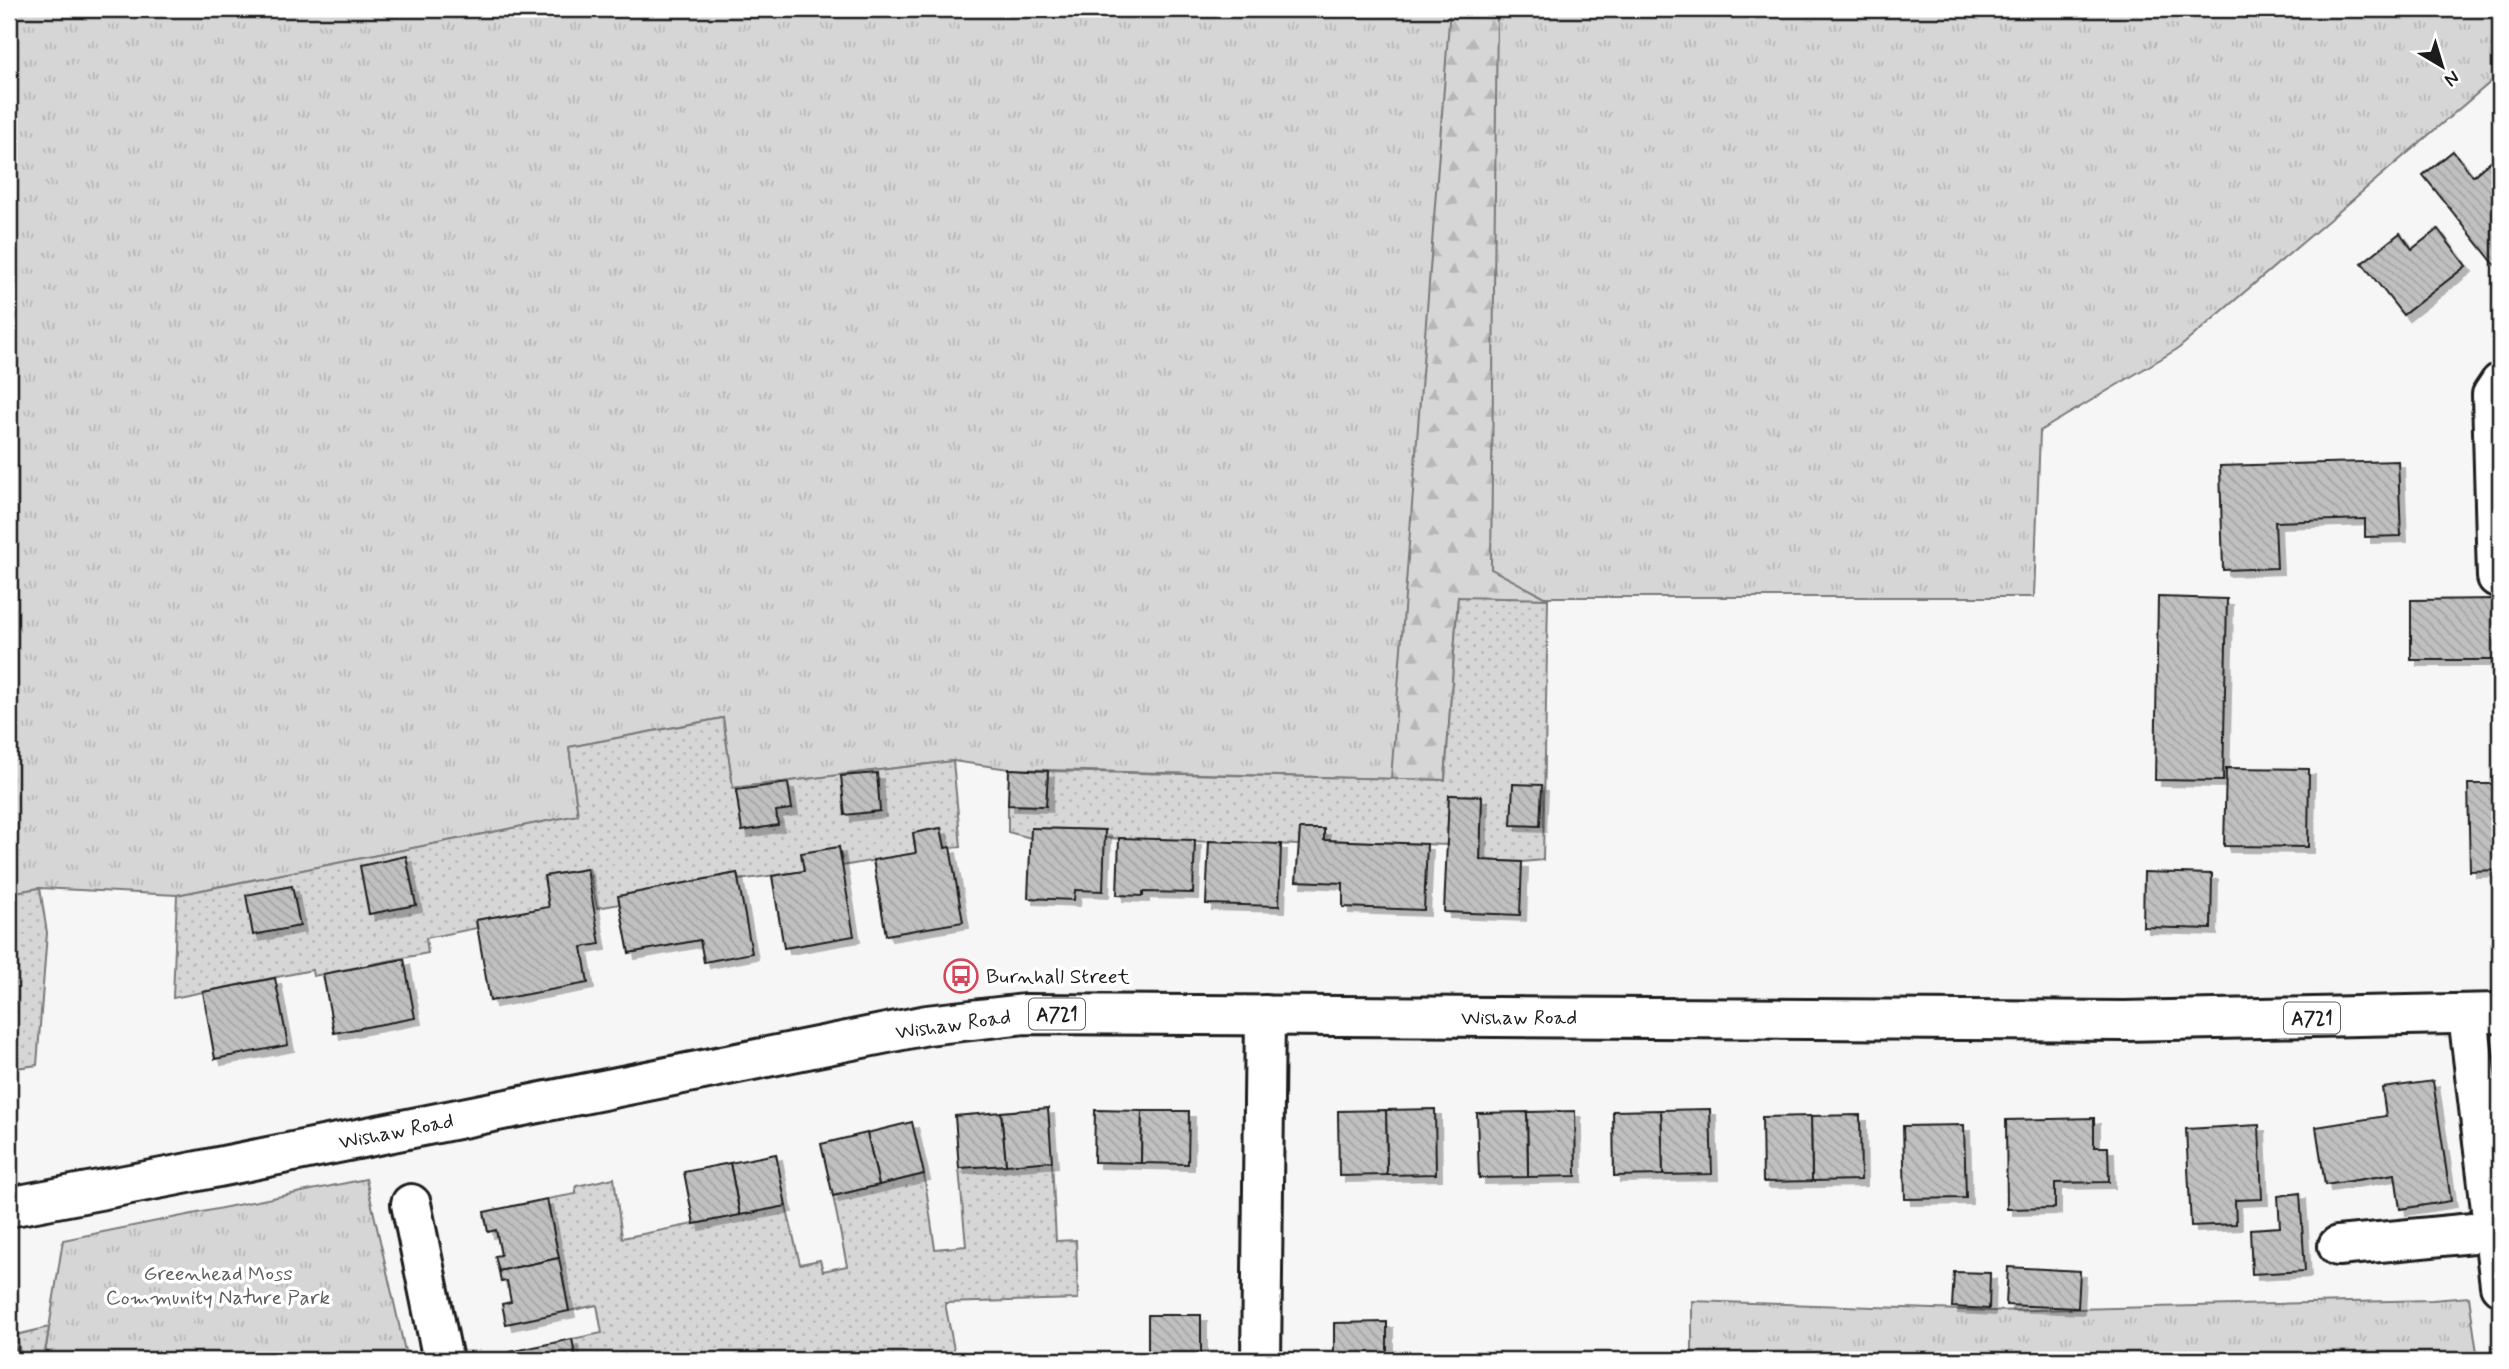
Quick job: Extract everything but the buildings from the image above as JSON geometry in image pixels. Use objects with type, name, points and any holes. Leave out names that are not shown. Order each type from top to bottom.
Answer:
[{"type":"main road","points":[[2496,389],[2497,577]]},
{"type":"main road","name":"Wishaw Road","points":[[9,1207],[173,1177],[927,1025],[1025,1014],[2124,1021],[2484,1014]]},
{"type":"main road","points":[[2484,1014],[2493,1231],[2500,1284]]},
{"type":"main road","points":[[1261,1360],[1265,1016]]},
{"type":"main road","points":[[411,1204],[443,1360]]},
{"type":"main road","points":[[2338,1246],[2493,1231]]},
{"type":"green space","points":[[9,9],[2500,9],[2500,74],[2179,348],[2040,431],[2034,597],[1459,597],[1391,779],[1009,769],[953,761],[733,788],[723,718],[569,747],[578,815],[177,895],[40,888],[9,893]]},
{"type":"green space","points":[[1450,9],[1497,9],[1491,569],[1548,599],[1458,598],[1445,780],[1391,779]]},
{"type":"green space","points":[[1458,597],[1548,599],[1543,860],[1480,860],[1482,796],[1449,795],[1447,845],[1324,840],[1323,829],[1300,829],[1299,845],[1105,838],[1105,830],[1031,828],[1031,838],[1008,832],[1008,805],[1046,806],[1048,771],[1445,780]]},
{"type":"green space","points":[[723,718],[733,788],[953,761],[961,847],[945,848],[941,828],[913,833],[916,853],[842,866],[839,847],[804,871],[739,880],[737,873],[619,896],[620,904],[597,908],[589,869],[544,876],[549,907],[476,920],[477,928],[426,938],[428,953],[313,976],[312,970],[173,998],[177,895],[578,815],[569,747]]},
{"type":"green space","points":[[40,888],[47,933],[37,1065],[9,1069],[9,893]]},
{"type":"green space","points":[[1052,1161],[1056,1241],[1076,1240],[1078,1299],[945,1303],[956,1360],[576,1360],[572,1339],[602,1333],[597,1305],[569,1311],[547,1199],[576,1194],[576,1186],[614,1178],[622,1238],[786,1206],[800,1264],[820,1260],[823,1271],[847,1266],[833,1196],[924,1174],[935,1249],[966,1246],[959,1168]]},
{"type":"green space","name":"Greenhead Moss Community Nature Park","points":[[366,1179],[407,1360],[44,1360],[63,1240]]},
{"type":"green space","points":[[2469,1297],[2478,1360],[1692,1360],[1692,1301],[1993,1311]]},
{"type":"green space","points":[[49,1327],[44,1360],[18,1360],[12,1336]]},
{"type":"place","name":"Burnhall Street","points":[[961,976]]}]
